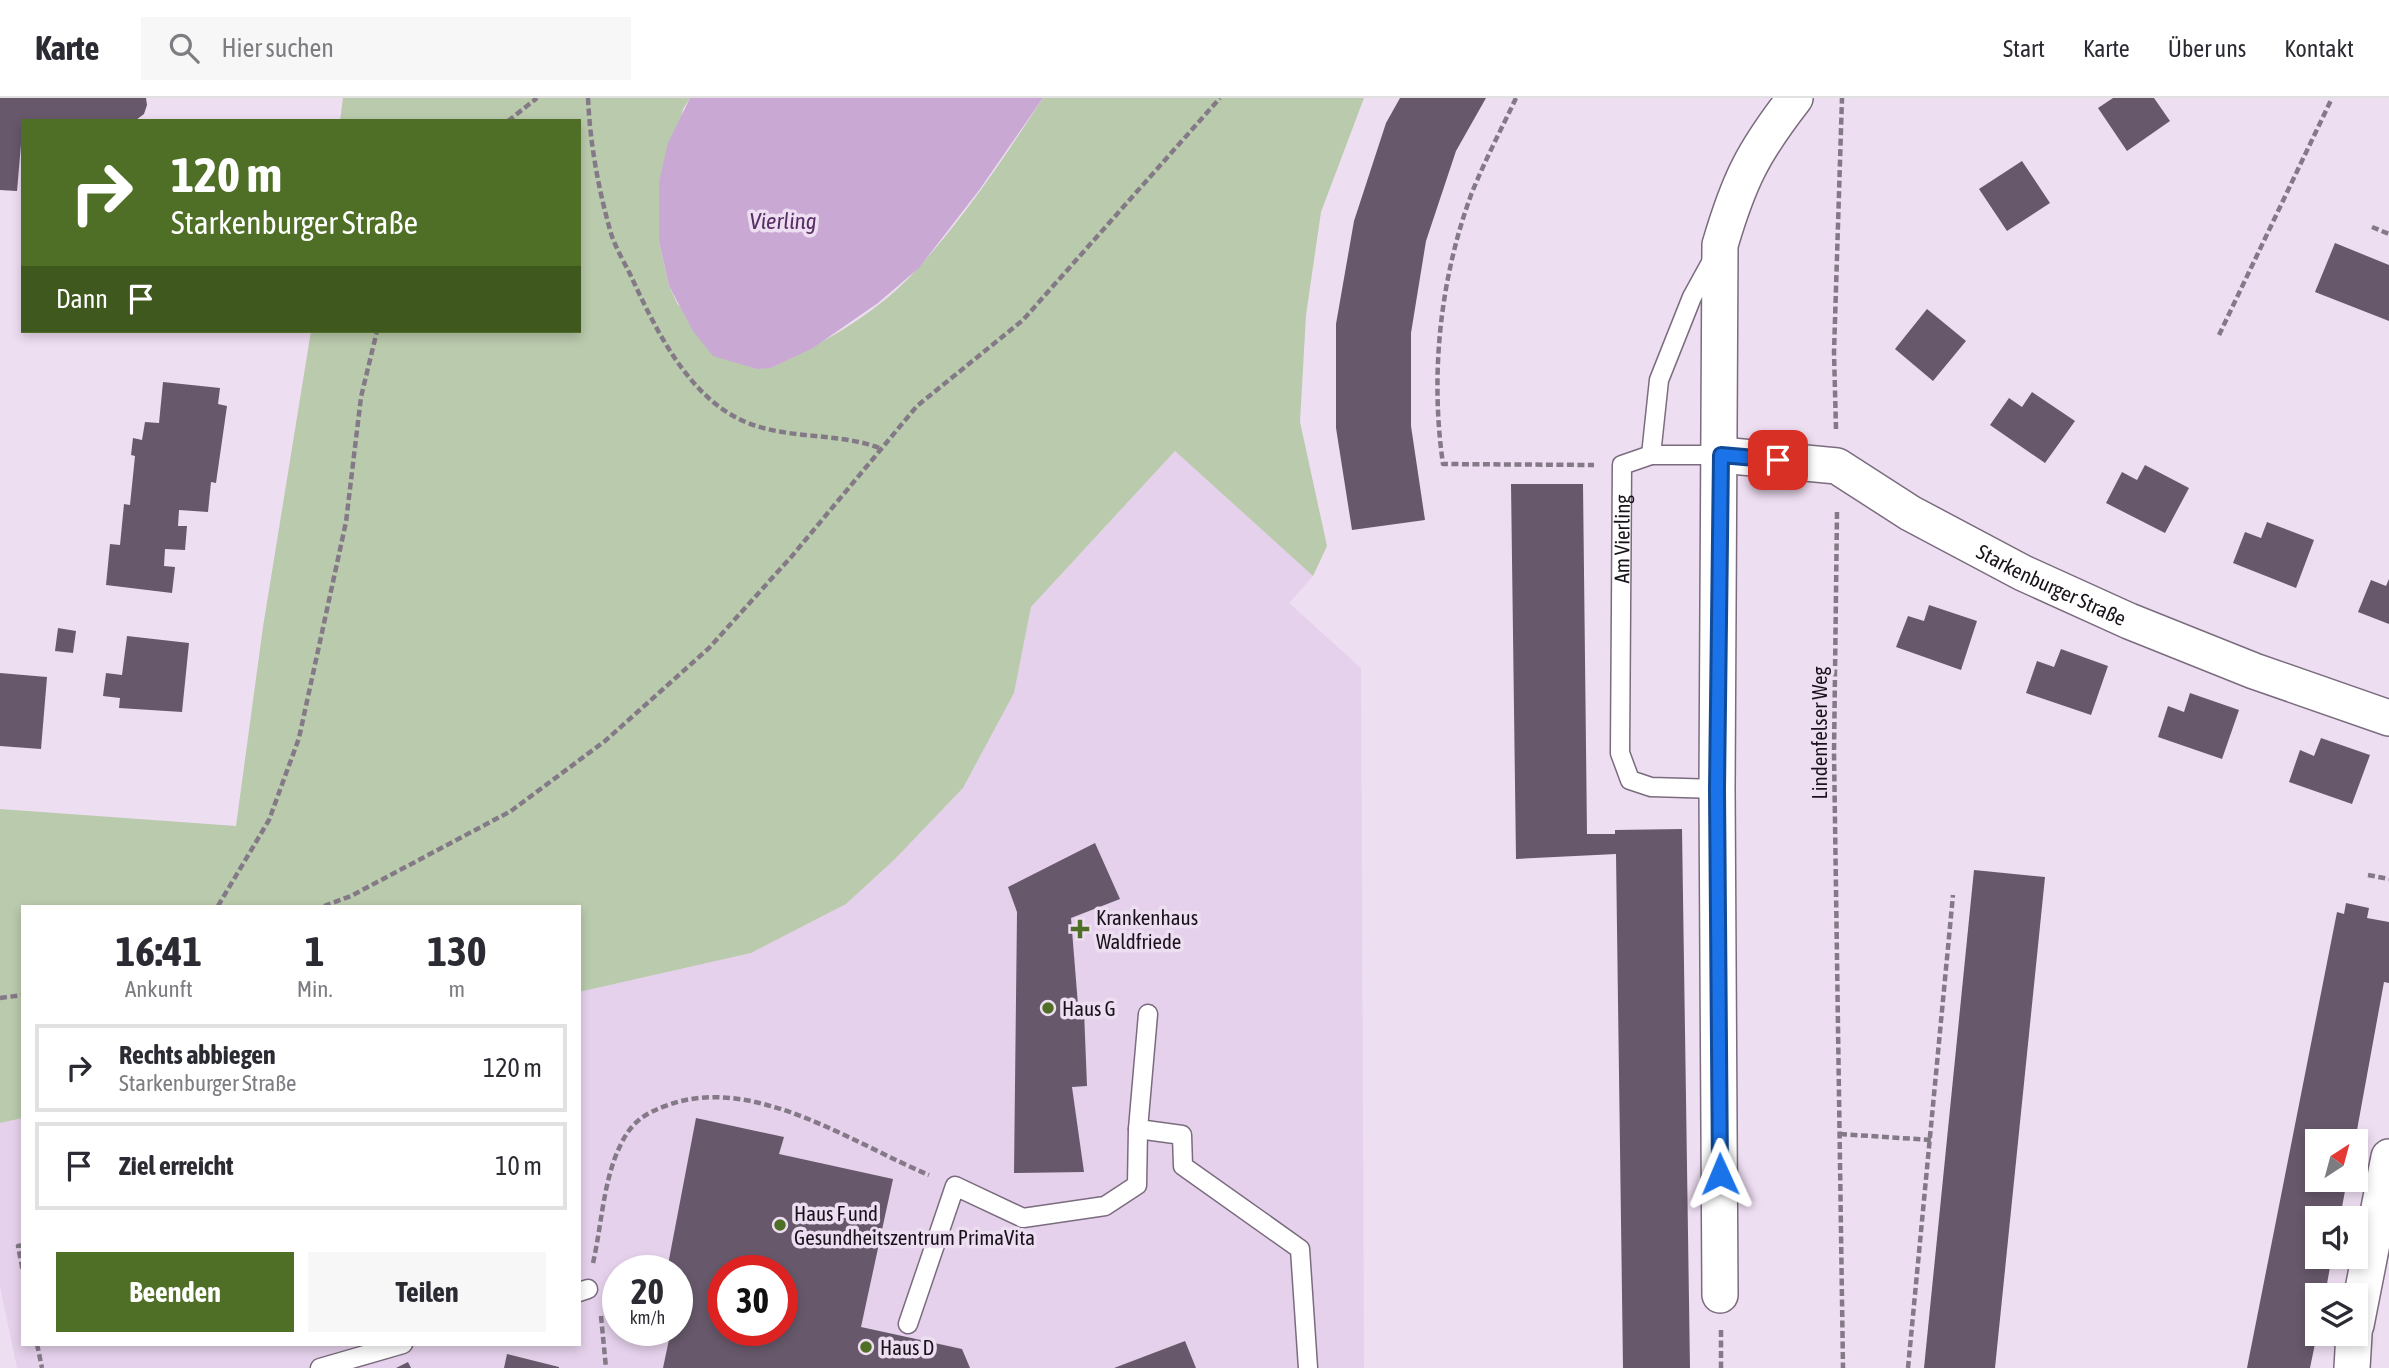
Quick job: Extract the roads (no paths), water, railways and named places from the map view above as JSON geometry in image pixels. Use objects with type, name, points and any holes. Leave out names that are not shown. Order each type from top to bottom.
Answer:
[{"type":"street","points":[[1720,1295],[1717,789],[1721,455],[1720,245],[1744,171],[1761,141],[1795,98]]},
{"type":"street","name":"Starkenburger Straße","points":[[1721,455],[1837,467],[1910,513],[2046,583],[2129,621],[2242,666],[2389,718]]},
{"type":"street","points":[[2364,1283],[2389,1157]]},
{"type":"street","points":[[2352,1368],[2353,1346]]},
{"type":"lane","points":[[1651,455],[1659,380],[1692,297],[1720,245]]},
{"type":"lane","name":"Am Vierling","points":[[1717,789],[1651,787],[1630,780],[1620,753],[1622,465],[1651,455],[1721,455]]},
{"type":"lane","points":[[908,1324],[956,1185],[1023,1218],[1105,1206],[1137,1185],[1138,1129],[1148,1014]]},
{"type":"lane","points":[[1138,1129],[1182,1135],[1183,1166],[1300,1249],[1308,1368]]},
{"type":"lane","points":[[320,1368],[396,1346]]},
{"type":"water","name":"Vierling","points":[[690,98],[1043,98],[980,189],[919,268],[878,303],[813,348],[771,368],[757,369],[713,356],[693,331],[669,286],[659,241],[659,182],[668,143]]},
{"type":"place","name":"Krankenhaus Waldfriede","points":[[1080,929]]},
{"type":"place","name":"Haus G","points":[[1048,1008]]},
{"type":"place","name":"Haus F und Gesundheitszentrum PrimaVita","points":[[780,1225]]},
{"type":"place","name":"Haus D","points":[[866,1347]]}]
